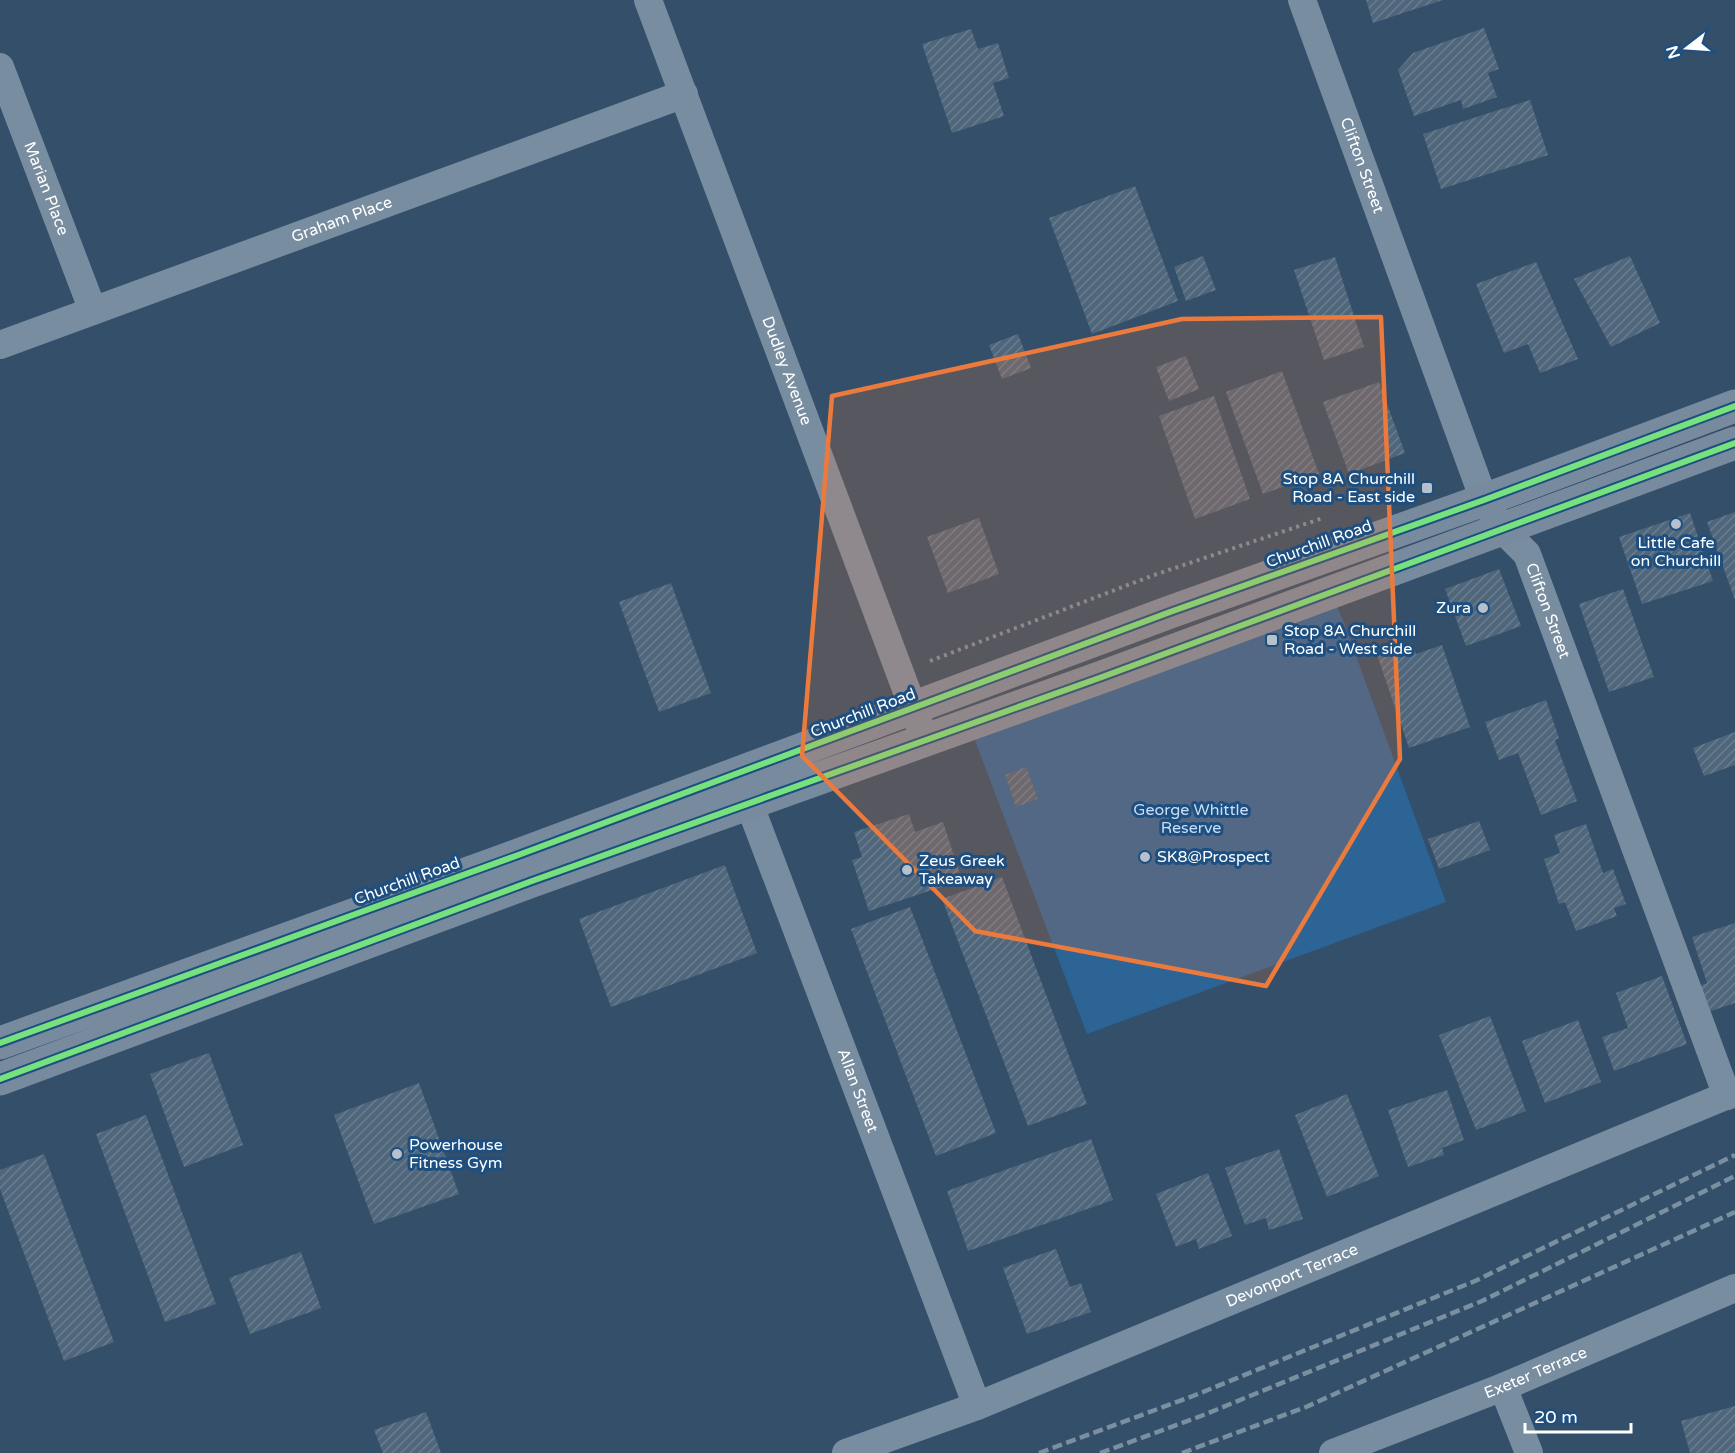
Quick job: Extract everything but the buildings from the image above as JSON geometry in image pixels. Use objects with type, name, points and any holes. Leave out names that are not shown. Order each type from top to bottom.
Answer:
[{"type":"main road","name":"Churchill Road","points":[[0,1043],[738,774],[1170,612],[1484,500],[1735,406]]},
{"type":"main road","points":[[0,1079],[532,881],[926,740],[1735,443]]},
{"type":"street","name":"Dudley Avenue","points":[[648,0],[926,740]]},
{"type":"street","name":"Clifton Street","points":[[1302,0],[1484,500],[1502,529],[1527,554],[1731,1094]]},
{"type":"street","name":"Marian Place","points":[[0,67],[93,311]]},
{"type":"street","name":"Graham Place","points":[[0,345],[684,94]]},
{"type":"street","name":"Allan Street","points":[[738,774],[977,1406]]},
{"type":"street","name":"Devonport Terrace","points":[[846,1453],[977,1406],[1731,1094]]},
{"type":"street","name":"Exeter Terrace","points":[[1333,1453],[1503,1387],[1735,1288]]},
{"type":"street","points":[[1503,1387],[1528,1453]]},
{"type":"highlighted area","points":[[1381,317],[1400,759],[1266,986],[975,931],[802,756],[832,396],[1182,319]]},
{"type":"green space","name":"George Whittle Reserve","points":[[1331,592],[1446,902],[1087,1034],[969,725]]},
{"type":"railway","points":[[1039,1453],[1193,1396],[1475,1281],[1735,1155]]},
{"type":"railway","points":[[1100,1453],[1201,1416],[1482,1301],[1735,1176]]},
{"type":"railway","points":[[1182,1453],[1306,1407],[1735,1212]]},
{"type":"cycle path","points":[[0,1043],[521,854],[1170,612],[1484,500],[1735,406]]},
{"type":"cycle path","points":[[0,1079],[532,881],[1102,677],[1735,443]]},
{"type":"place","name":"Stop 8A Churchill Road - East side","points":[[1427,488]]},
{"type":"place","name":"Little Cafe on Churchill","points":[[1676,524]]},
{"type":"place","name":"Zura","points":[[1483,608]]},
{"type":"place","name":"Stop 8A Churchill Road - West side","points":[[1272,640]]},
{"type":"place","name":"SK8@Prospect","points":[[1145,857]]},
{"type":"place","name":"Zeus Greek Takeaway","points":[[907,870]]},
{"type":"place","name":"Powerhouse Fitness Gym","points":[[397,1154]]}]
